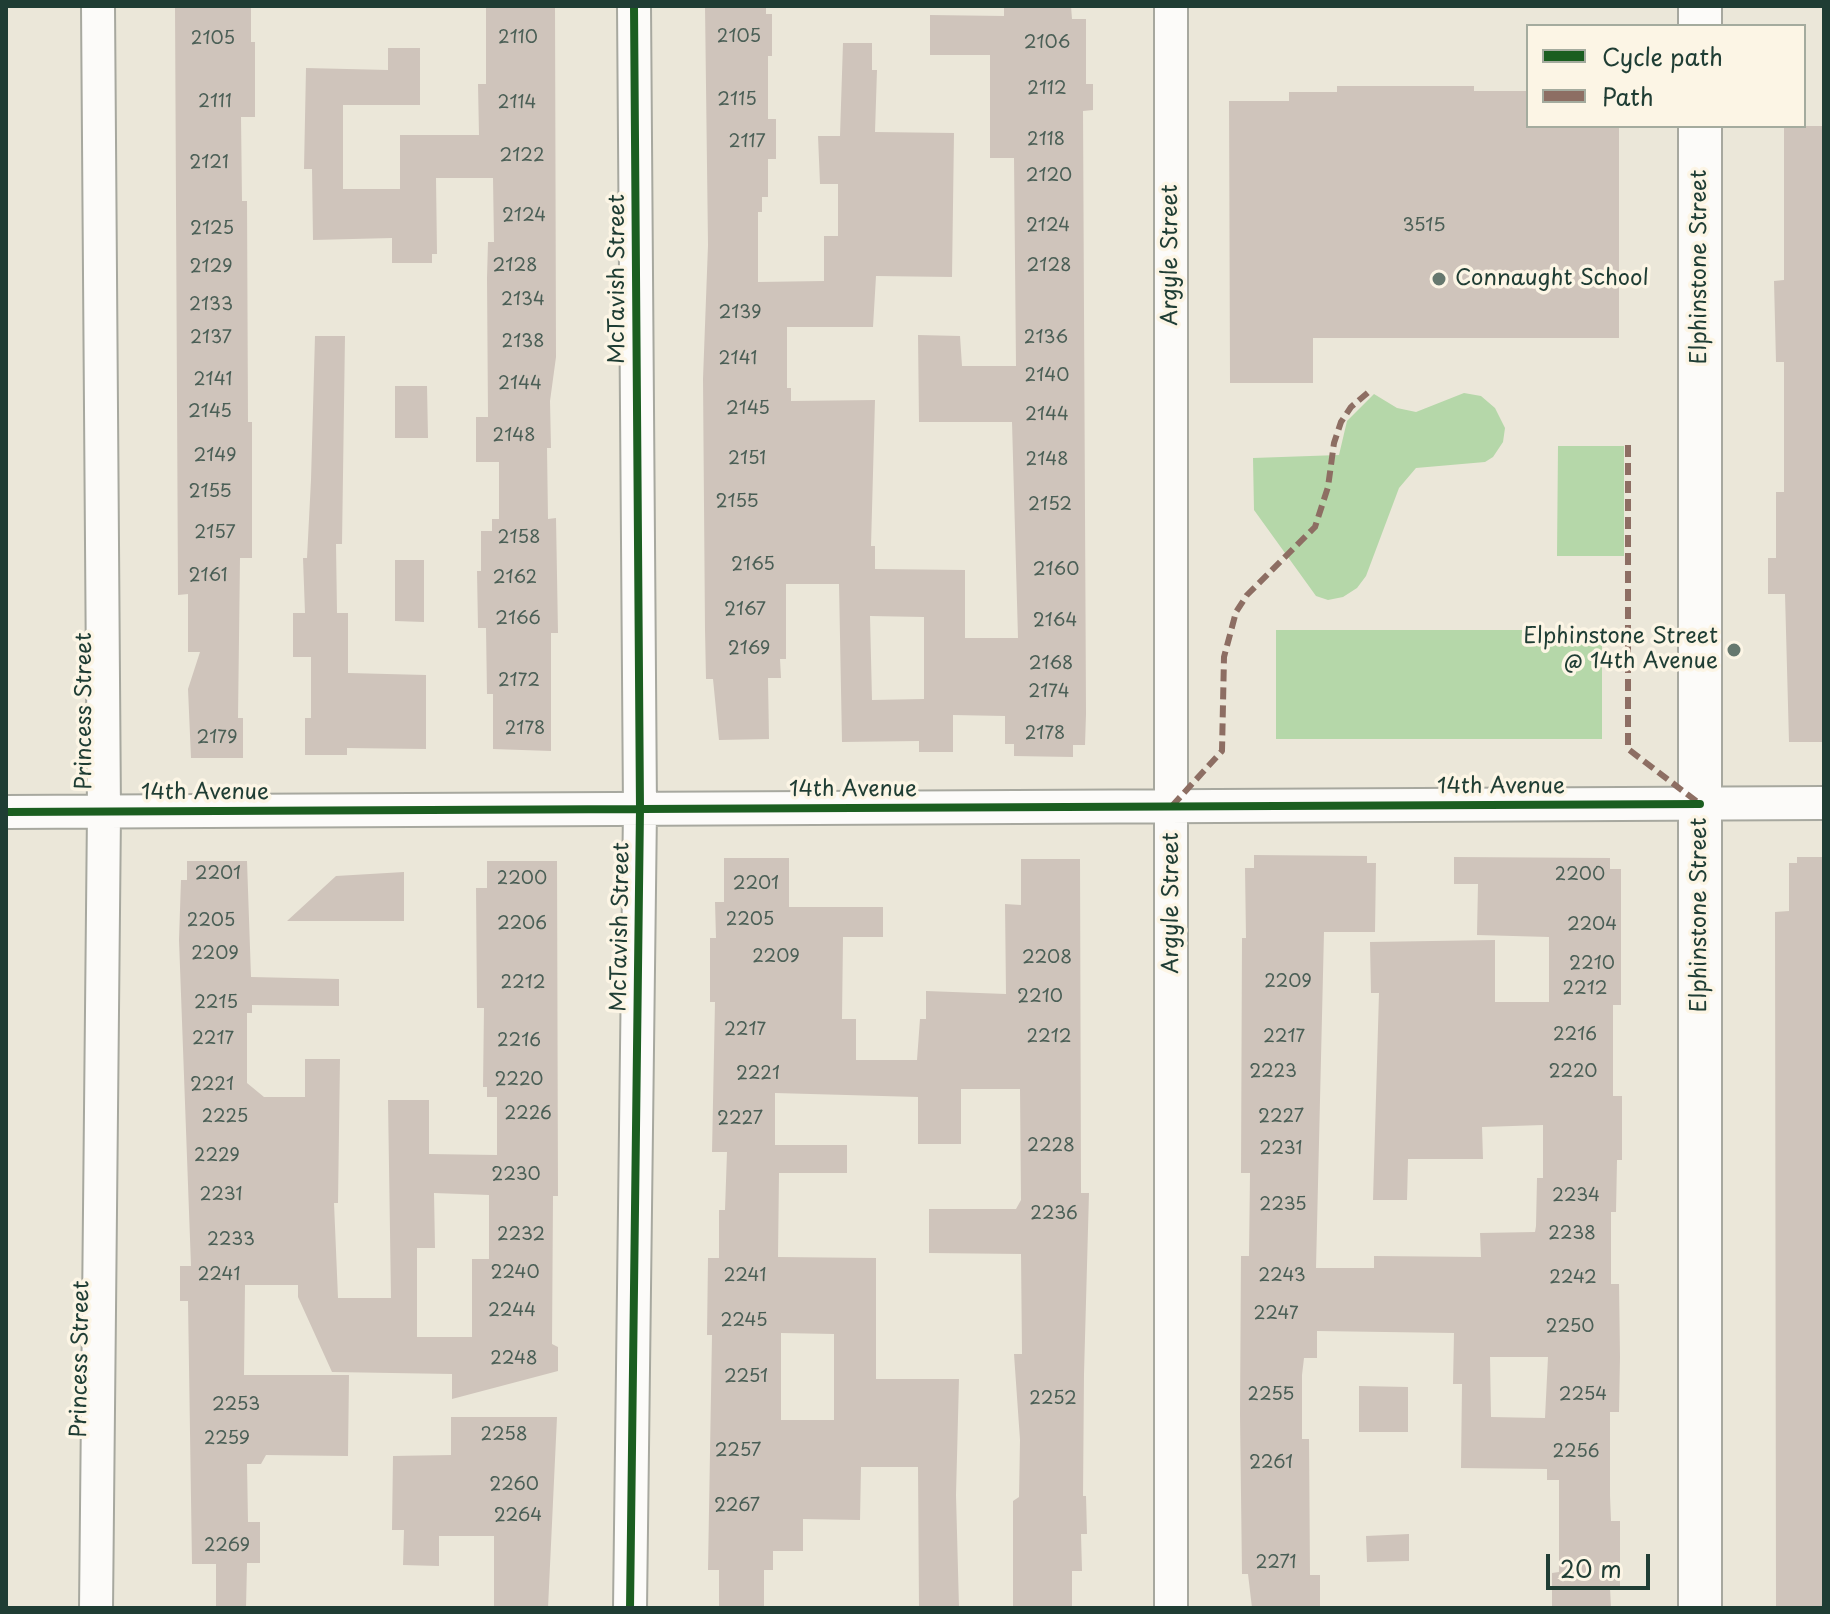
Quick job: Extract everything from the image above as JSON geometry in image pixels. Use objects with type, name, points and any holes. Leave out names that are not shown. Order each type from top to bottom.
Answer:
[{"type":"street","name":"Princess Street","points":[[96,1608],[104,812],[98,6]]},
{"type":"street","name":"McTavish Street","points":[[630,1608],[640,809],[634,6]]},
{"type":"street","name":"Argyle Street","points":[[1171,6],[1171,1608]]},
{"type":"street","name":"Elphinstone Street","points":[[1700,128],[1700,1608]]},
{"type":"street","name":"14th Avenue","points":[[6,812],[1824,803]]},
{"type":"green space","points":[[1464,393],[1481,396],[1495,408],[1505,428],[1503,442],[1493,457],[1485,462],[1416,468],[1399,488],[1366,576],[1357,588],[1343,597],[1328,600],[1316,596],[1254,510],[1253,458],[1339,455],[1347,421],[1374,394],[1397,408],[1416,412]]},
{"type":"green space","points":[[1558,446],[1624,446],[1624,556],[1557,556]]},
{"type":"green space","points":[[1276,630],[1602,630],[1602,739],[1276,739]]},
{"type":"building","points":[[175,6],[251,6],[251,42],[255,42],[255,117],[241,117],[242,201],[247,201],[248,422],[252,422],[252,558],[240,558],[238,718],[243,718],[243,758],[191,758],[188,689],[200,652],[188,652],[188,594],[178,595]]},
{"type":"building","points":[[486,6],[555,6],[556,357],[550,401],[551,448],[547,448],[548,519],[556,518],[558,633],[551,633],[551,751],[493,749],[493,694],[487,694],[486,628],[478,628],[477,571],[481,571],[481,531],[492,531],[492,519],[499,519],[499,462],[476,462],[476,417],[488,417],[487,278],[488,242],[494,242],[493,178],[436,178],[437,254],[432,254],[432,263],[392,263],[392,238],[313,240],[312,169],[304,169],[306,68],[388,70],[388,48],[420,48],[420,105],[343,105],[343,189],[400,189],[400,135],[479,135],[478,84],[486,84]]},
{"type":"building","points":[[705,6],[766,6],[766,14],[772,14],[768,119],[776,119],[776,159],[768,159],[768,197],[762,197],[762,212],[758,212],[758,282],[824,281],[824,236],[838,236],[838,184],[820,184],[818,136],[840,136],[843,43],[872,43],[872,70],[877,70],[875,132],[954,133],[952,277],[876,276],[873,327],[787,327],[787,388],[791,388],[791,401],[875,400],[871,546],[875,546],[875,569],[965,570],[965,638],[1018,638],[1012,422],[919,422],[918,335],[960,336],[962,366],[1016,366],[1014,158],[990,158],[990,55],[930,55],[930,15],[1004,16],[1004,6],[1071,6],[1072,19],[1086,19],[1086,84],[1093,84],[1093,110],[1083,111],[1086,714],[1085,745],[1073,745],[1073,757],[1014,756],[1014,744],[1005,744],[1005,716],[953,715],[953,752],[919,752],[919,741],[842,742],[839,584],[786,584],[786,659],[780,659],[781,678],[768,678],[769,739],[719,740],[713,679],[706,679],[703,379],[708,245]],"holes":[[[870,616],[924,617],[924,699],[872,700]]]},
{"type":"building","points":[[1337,86],[1474,86],[1474,91],[1526,91],[1526,128],[1619,128],[1619,338],[1313,338],[1313,383],[1230,383],[1229,101],[1289,101],[1289,92],[1337,92]]},
{"type":"building","points":[[1824,126],[1824,742],[1789,742],[1785,594],[1768,594],[1768,558],[1776,558],[1776,492],[1784,492],[1784,362],[1776,362],[1774,281],[1784,280],[1784,128]]},
{"type":"building","points":[[315,336],[345,336],[342,544],[336,544],[337,613],[348,613],[348,673],[426,675],[426,749],[347,748],[347,755],[305,755],[305,718],[311,718],[311,657],[293,657],[293,613],[305,613],[303,558],[307,558]]},
{"type":"building","points":[[395,386],[427,386],[428,438],[395,438]]},
{"type":"building","points":[[395,560],[424,560],[424,622],[395,621]]},
{"type":"building","points":[[1254,855],[1367,856],[1367,863],[1376,863],[1375,932],[1324,932],[1316,1268],[1374,1268],[1374,1256],[1481,1257],[1480,1233],[1535,1232],[1536,1226],[1537,1178],[1543,1178],[1543,1125],[1482,1127],[1483,1159],[1408,1159],[1407,1200],[1373,1200],[1379,993],[1371,993],[1370,942],[1495,940],[1495,1002],[1549,1002],[1549,937],[1477,935],[1478,884],[1454,884],[1454,857],[1610,858],[1610,869],[1621,869],[1621,1005],[1613,1005],[1613,1096],[1622,1096],[1622,1160],[1617,1160],[1616,1212],[1611,1212],[1611,1284],[1619,1284],[1619,1412],[1610,1412],[1611,1521],[1620,1521],[1620,1588],[1610,1588],[1611,1608],[1552,1608],[1552,1573],[1559,1572],[1559,1480],[1547,1480],[1547,1469],[1461,1468],[1462,1384],[1453,1384],[1454,1333],[1317,1331],[1317,1358],[1304,1358],[1302,1439],[1309,1439],[1310,1575],[1320,1575],[1320,1608],[1252,1608],[1248,1574],[1242,1574],[1240,1415],[1241,1256],[1249,1256],[1250,1173],[1241,1173],[1242,938],[1246,938],[1245,868],[1254,868]],"holes":[[[1490,1357],[1548,1357],[1545,1418],[1491,1417]]]},
{"type":"building","points":[[1797,857],[1824,857],[1824,1608],[1776,1608],[1775,912],[1789,911],[1789,863],[1797,863]]},
{"type":"building","points":[[724,858],[789,858],[789,907],[883,907],[883,937],[843,937],[842,1019],[856,1019],[856,1060],[917,1060],[920,1019],[926,1019],[926,991],[1006,994],[1005,904],[1021,905],[1021,859],[1080,859],[1081,1193],[1089,1193],[1083,1496],[1086,1496],[1087,1534],[1081,1534],[1082,1571],[1072,1571],[1072,1607],[1013,1608],[1013,1501],[1019,1497],[1020,1440],[1014,1354],[1022,1354],[1021,1254],[929,1253],[929,1209],[1016,1209],[1021,1200],[1020,1089],[961,1089],[961,1144],[918,1144],[918,1097],[775,1093],[775,1145],[847,1145],[847,1173],[779,1173],[778,1257],[876,1258],[876,1379],[959,1379],[956,1495],[959,1608],[919,1608],[918,1467],[861,1467],[860,1520],[803,1519],[803,1551],[773,1551],[773,1570],[764,1570],[764,1608],[719,1608],[719,1570],[708,1570],[712,1335],[707,1335],[708,1258],[719,1258],[719,1210],[725,1210],[727,1152],[712,1152],[715,1002],[710,1002],[710,938],[716,938],[715,902],[724,902]],"holes":[[[781,1333],[834,1334],[834,1420],[781,1420]]]},
{"type":"building","points":[[187,861],[247,861],[251,977],[339,979],[339,1006],[252,1005],[252,1013],[247,1013],[247,1083],[264,1097],[305,1097],[305,1059],[340,1059],[338,1203],[334,1203],[338,1298],[391,1298],[388,1100],[429,1100],[429,1154],[497,1155],[497,1097],[487,1097],[487,1087],[483,1087],[484,1008],[477,1008],[476,888],[487,888],[487,861],[557,861],[558,1196],[553,1196],[552,1344],[558,1347],[558,1371],[452,1399],[452,1374],[332,1372],[298,1297],[298,1285],[245,1285],[244,1375],[349,1375],[348,1456],[266,1455],[261,1464],[247,1464],[248,1522],[260,1522],[260,1563],[247,1563],[246,1608],[216,1608],[216,1564],[192,1564],[188,1301],[180,1301],[180,1266],[191,1266],[179,940],[181,880],[187,880]],"holes":[[[434,1193],[489,1195],[489,1259],[472,1259],[472,1337],[417,1337],[417,1248],[435,1248]]]},
{"type":"building","points":[[404,872],[404,921],[287,921],[336,876]]},
{"type":"building","points":[[1359,1386],[1408,1387],[1408,1432],[1359,1432]]},
{"type":"building","points":[[451,1417],[557,1417],[548,1608],[494,1608],[494,1536],[439,1536],[439,1566],[403,1565],[404,1530],[392,1530],[393,1456],[451,1455]]},
{"type":"building","points":[[1409,1534],[1409,1561],[1367,1562],[1366,1536]]},
{"type":"marked path","points":[[1172,806],[1222,751],[1224,657],[1236,612],[1247,595],[1315,527],[1328,487],[1334,443],[1341,422],[1351,407],[1372,389]]},
{"type":"marked path","points":[[1628,445],[1628,749],[1700,804]]},
{"type":"cycle path","points":[[630,1608],[640,809],[634,6]]},
{"type":"cycle path","points":[[6,812],[1700,804]]},
{"type":"place","name":"Connaught School","points":[[1439,279]]},
{"type":"place","name":"Elphinstone Street @ 14th Avenue","points":[[1734,650]]}]
